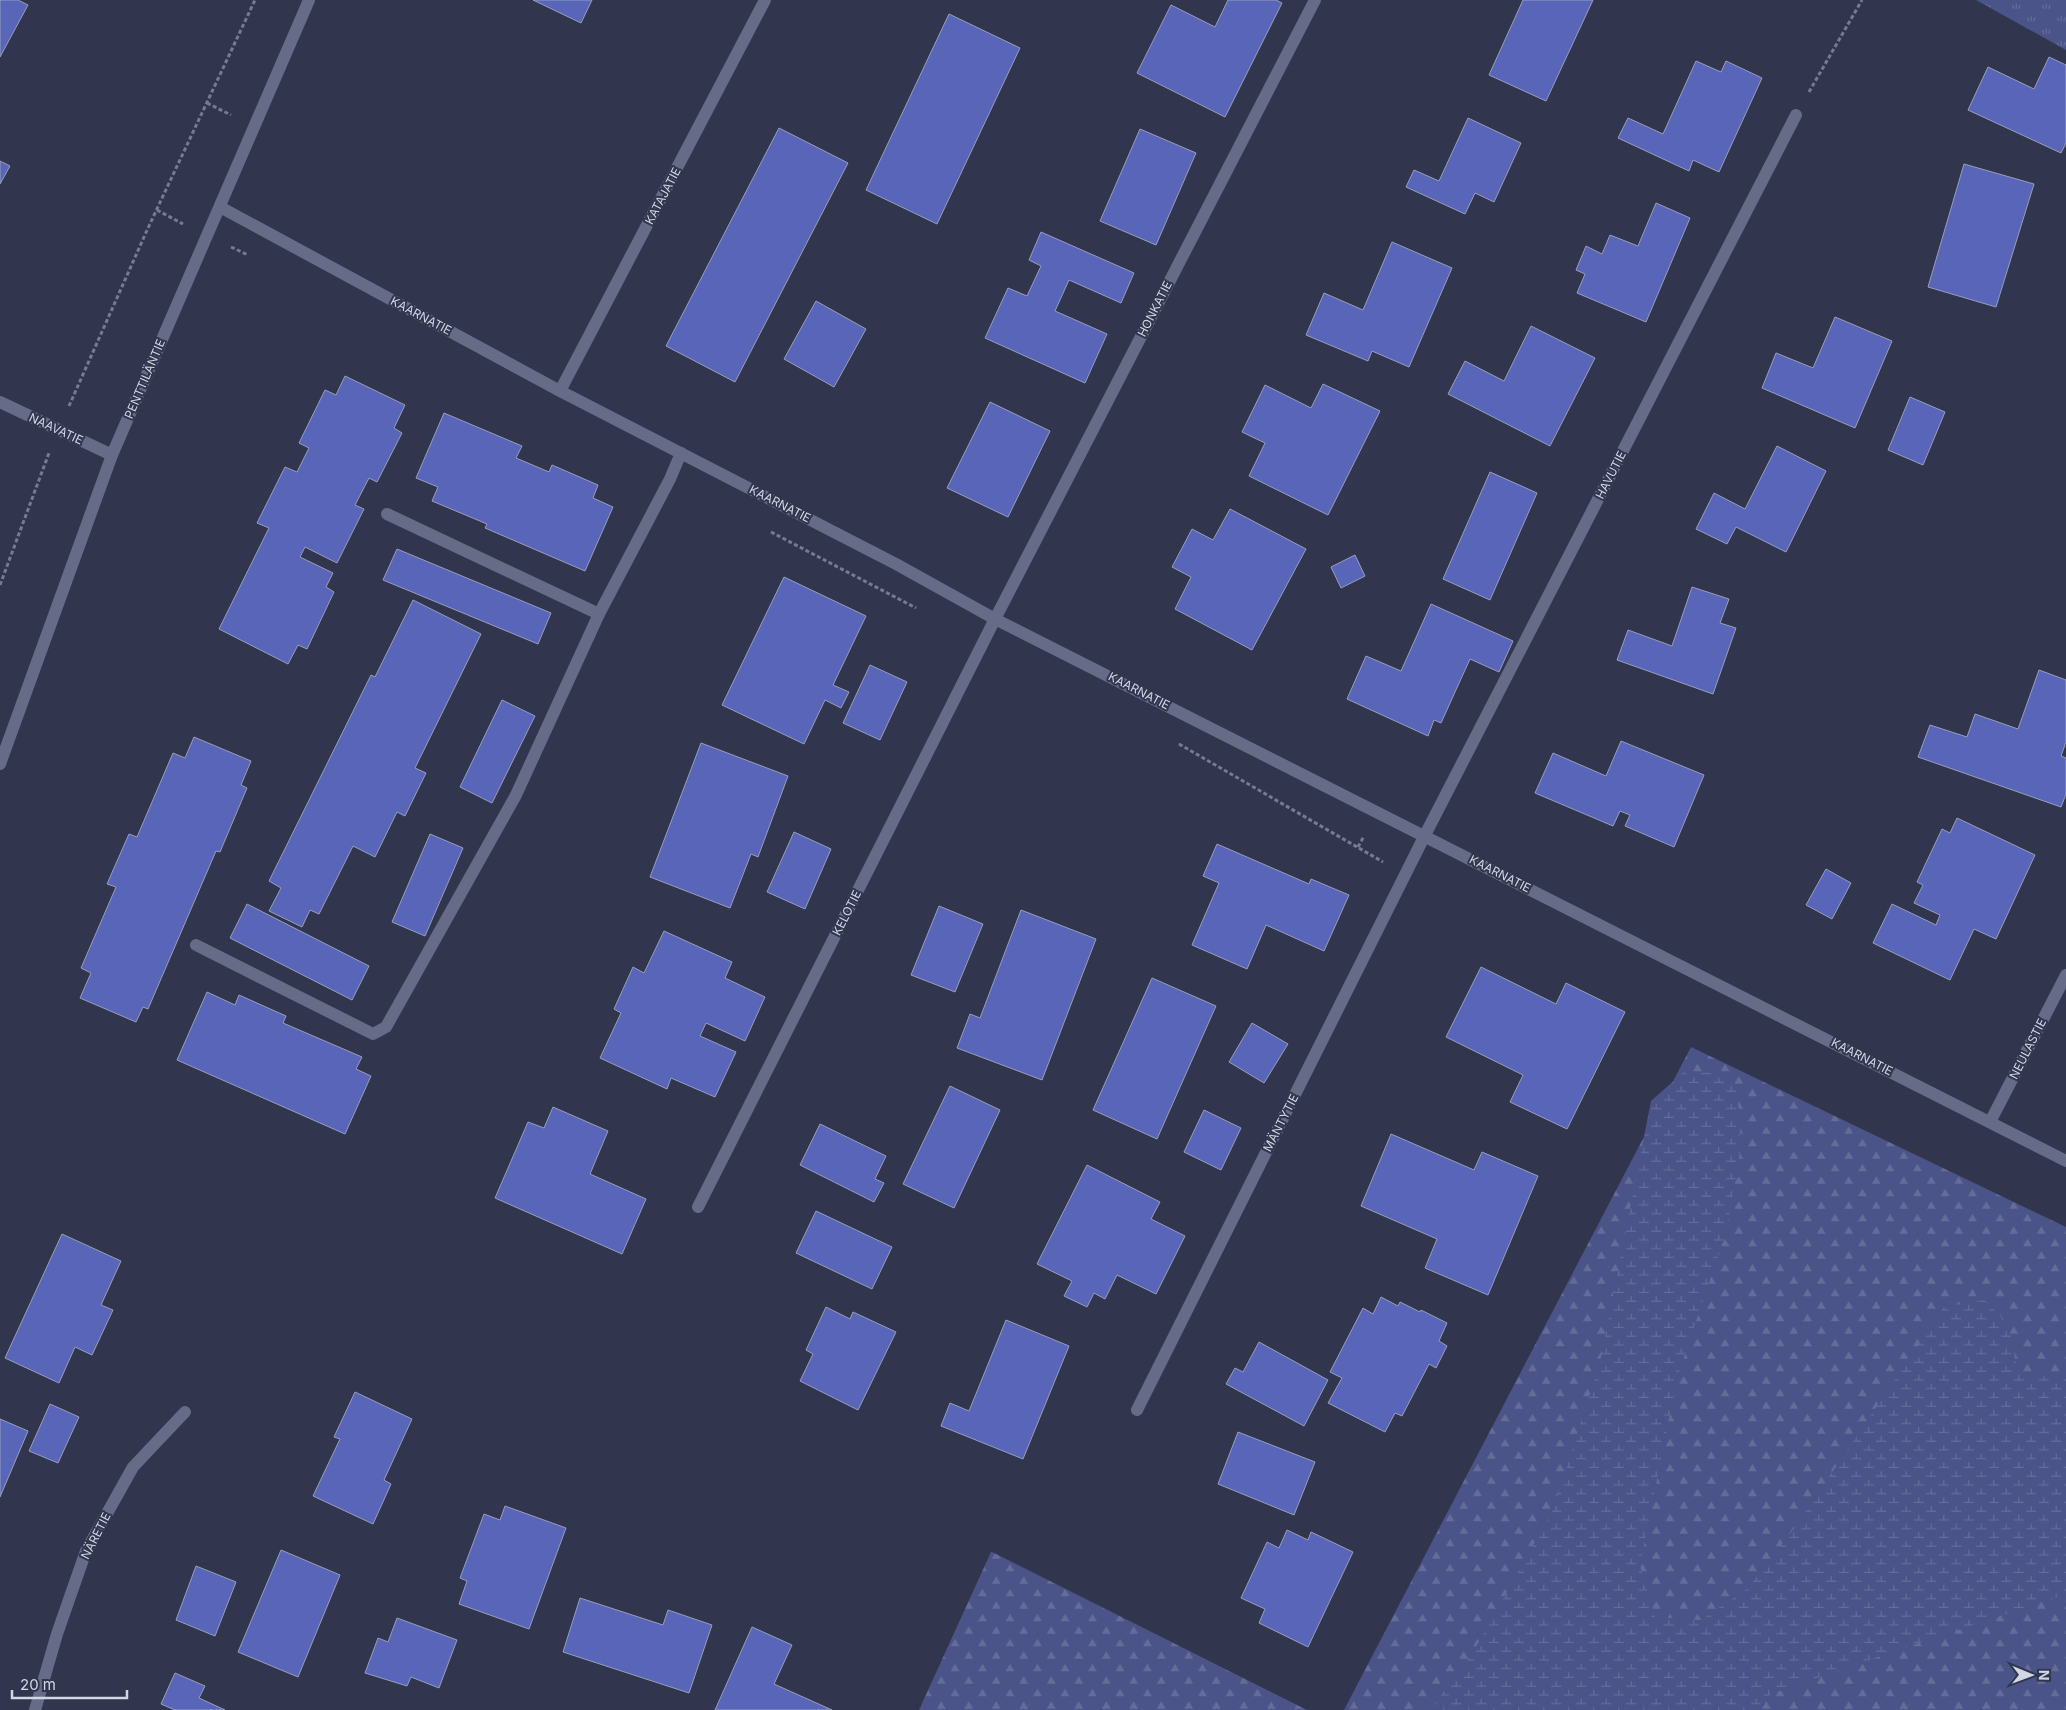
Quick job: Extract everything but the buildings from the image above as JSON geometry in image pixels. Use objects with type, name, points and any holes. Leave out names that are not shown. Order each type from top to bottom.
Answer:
[{"type":"street","name":"PENTTILÄNTIE","points":[[0,764],[112,455],[308,0]]},
{"type":"street","name":"KATAJATIE","points":[[560,391],[765,0]]},
{"type":"street","name":"HONKATIE","points":[[995,619],[1315,0]]},
{"type":"street","name":"HAVUTIE","points":[[1425,836],[1796,115]]},
{"type":"street","name":"KAARNATIE","points":[[220,206],[560,391],[896,564],[995,619],[2066,1161]]},
{"type":"street","name":"NAAVATIE","points":[[0,402],[112,455]]},
{"type":"street","points":[[196,945],[373,1034],[386,1027],[516,795],[599,614],[670,479],[681,453]]},
{"type":"street","points":[[387,514],[599,614]]},
{"type":"street","name":"KELOTIE","points":[[698,1207],[995,619]]},
{"type":"street","name":"MÄNTYTIE","points":[[1137,1410],[1425,836]]},
{"type":"street","name":"NEULASTIE","points":[[1990,1122],[2066,975]]},
{"type":"street","name":"NÄRETIE","points":[[35,1710],[57,1634],[86,1551],[132,1467],[185,1412]]},
{"type":"path","points":[[0,585],[24,514],[58,430],[148,228],[255,0]]},
{"type":"path","points":[[1796,115],[1862,0]]},
{"type":"green space","points":[[1976,0],[2066,0],[2066,50]]},
{"type":"green space","points":[[1691,1047],[2066,1227],[2066,1710],[1344,1710]]},
{"type":"green space","points":[[1685,1071],[1713,1073],[1737,1087],[1741,1145],[1727,1229],[1677,1378],[1640,1566],[1655,1617],[1701,1620],[1748,1588],[1796,1526],[1944,1307],[1984,1300],[2008,1323],[2018,1374],[2056,1377],[2066,1374],[2066,1594],[1771,1694],[1753,1710],[1430,1710],[1472,1654],[1553,1510],[1600,1362],[1651,1101]]},
{"type":"green space","points":[[992,1552],[1307,1710],[919,1710]]}]
